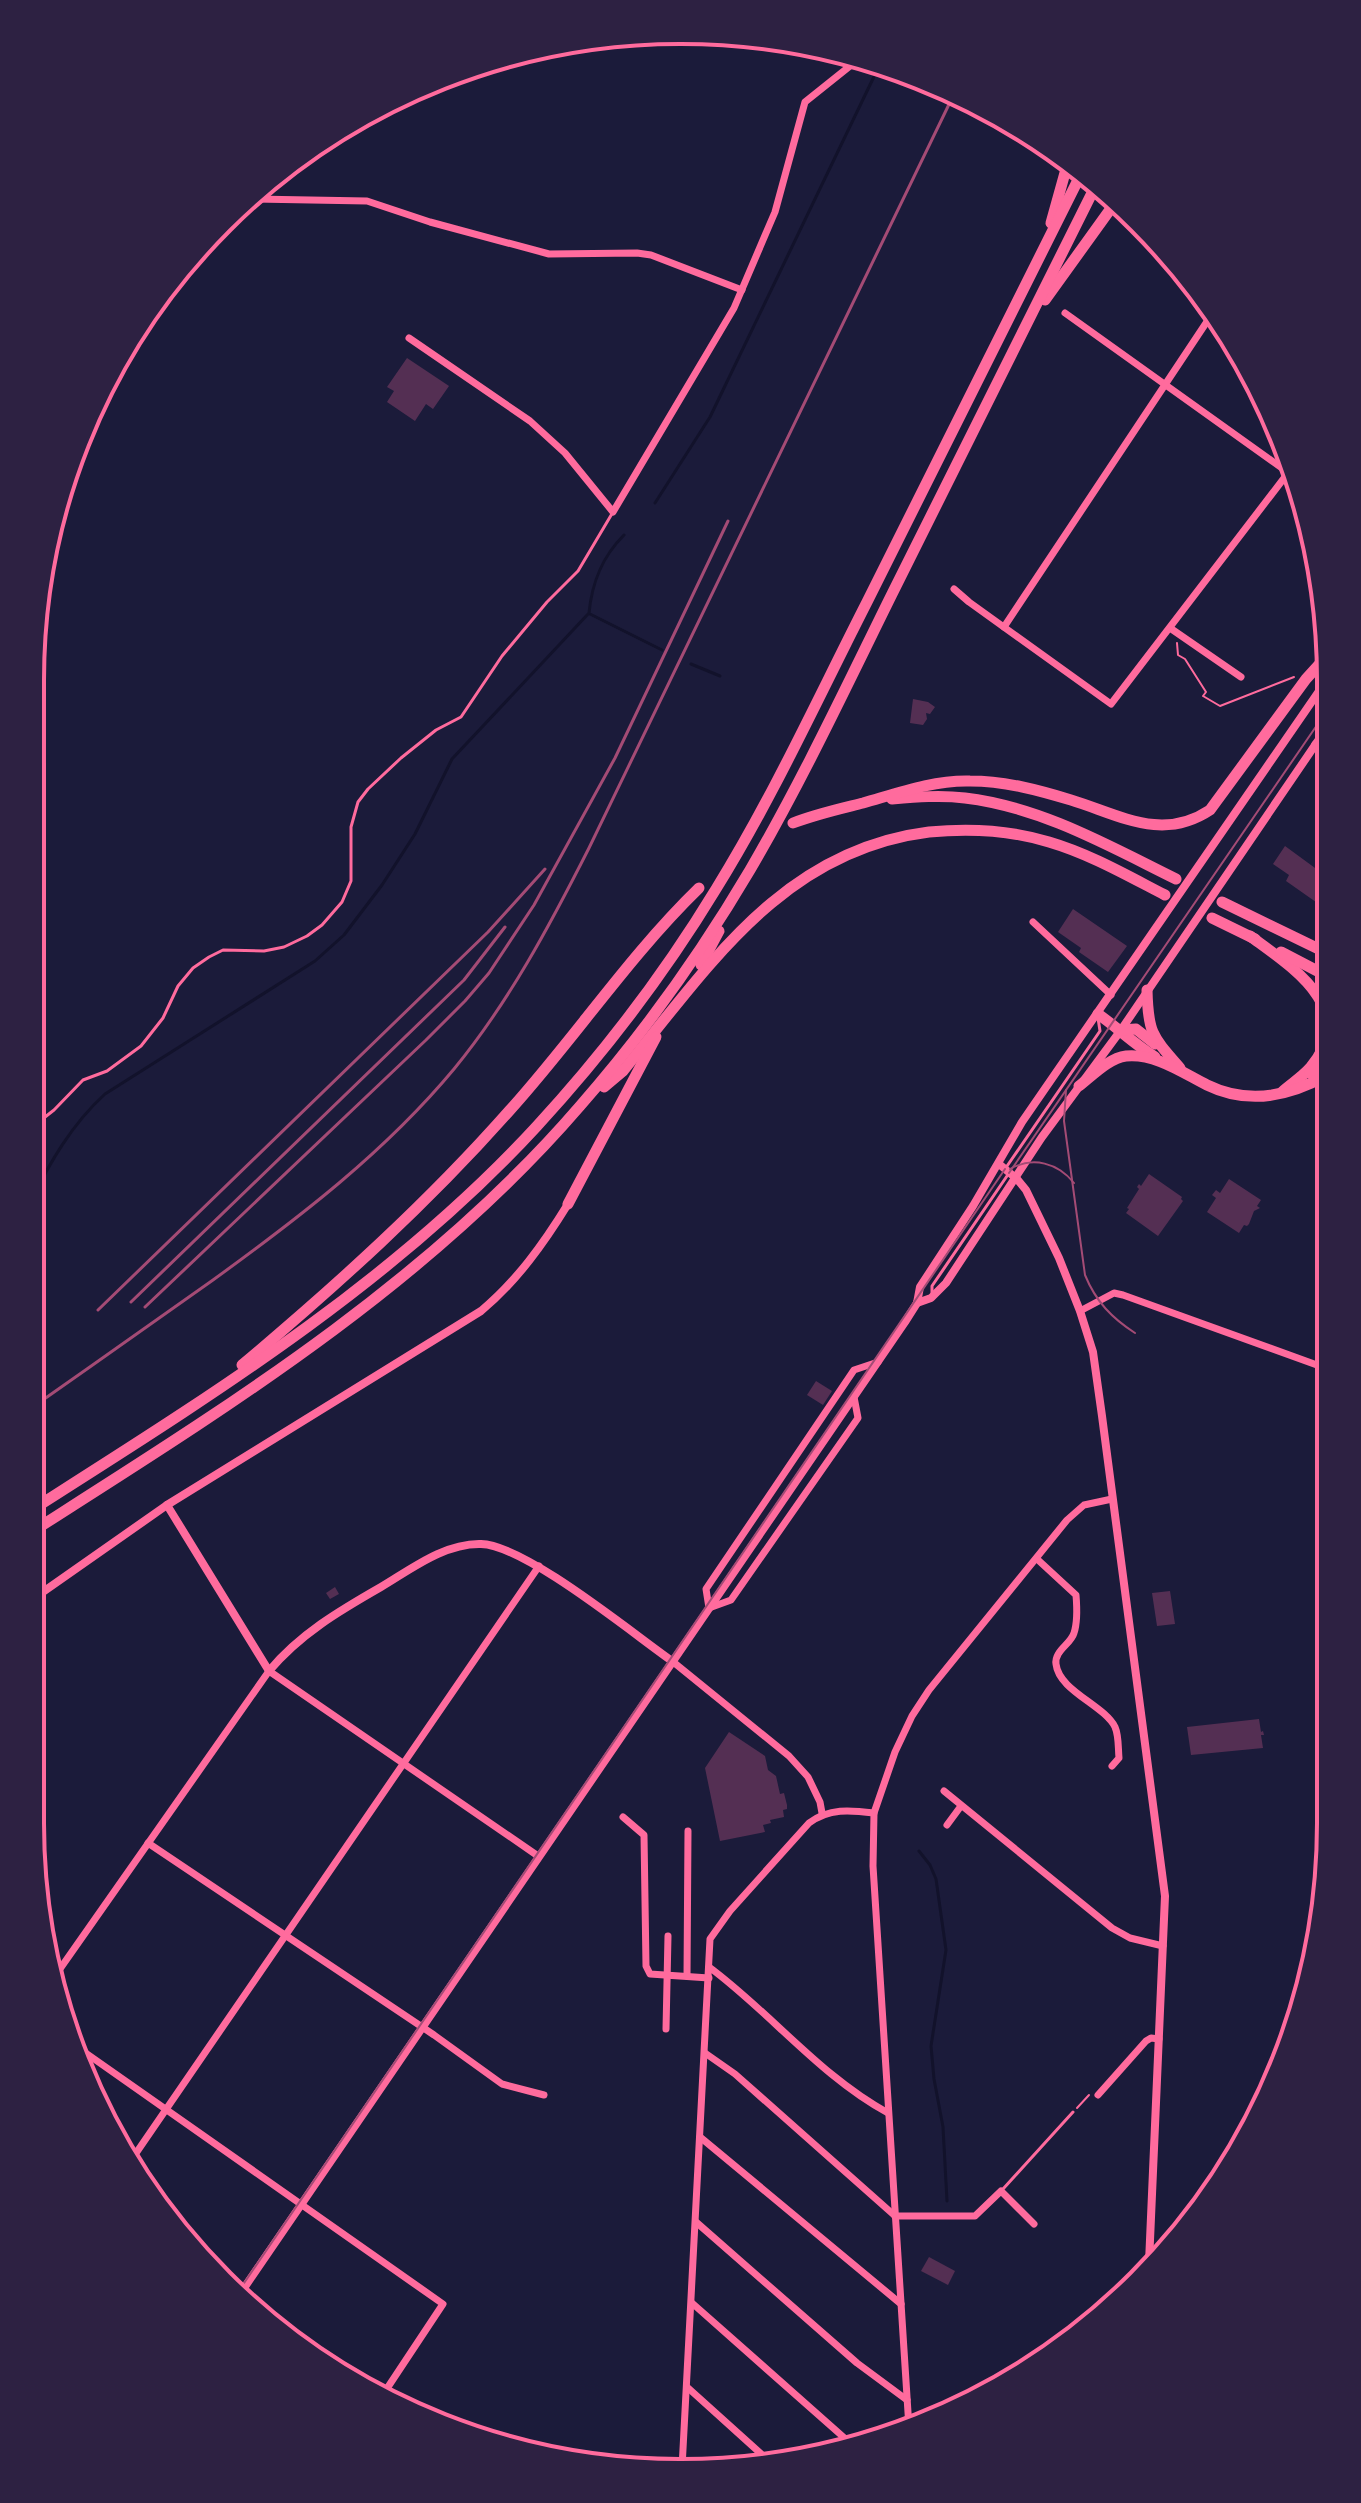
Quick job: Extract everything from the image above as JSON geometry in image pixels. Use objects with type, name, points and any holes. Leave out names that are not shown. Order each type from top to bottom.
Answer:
[{"type":"highway","points":[[1044,248],[1065,174]]},
{"type":"highway","points":[[44,1502],[248,1369],[366,1282],[423,1235],[525,1139],[627,1018],[681,944],[718,886],[792,751],[1077,183]]},
{"type":"highway","points":[[44,1524],[265,1381],[364,1308],[455,1232],[579,1108],[669,994],[735,895],[815,750],[1091,195]]},
{"type":"highway","points":[[1028,322],[1110,211]]},
{"type":"highway","points":[[793,823],[930,784],[969,781],[1027,787],[1127,820],[1179,825],[1210,810],[1317,667]]},
{"type":"highway","points":[[859,804],[927,796],[965,798],[1003,805],[1066,826],[1176,879]]},
{"type":"highway","points":[[579,1108],[623,1071],[720,952],[766,905],[818,868],[878,842],[960,830],[984,830],[1029,837],[1051,842],[1103,864],[1165,895]]},
{"type":"highway","points":[[196,1404],[361,1264],[444,1182],[518,1102],[644,947],[699,888]]},
{"type":"highway","points":[[568,1204],[672,1011],[711,950],[735,895]]},
{"type":"highway","points":[[1222,902],[1317,948]]},
{"type":"highway","points":[[1212,918],[1317,971]]},
{"type":"highway","points":[[1250,936],[1303,976],[1317,993]]},
{"type":"highway","points":[[1147,990],[1147,1019],[1167,1059]]},
{"type":"highway","points":[[1098,1014],[1121,1030],[1129,1040],[1167,1059],[1208,1086],[1228,1093],[1255,1096],[1304,1088],[1317,1081]]},
{"type":"highway","points":[[1079,1086],[1109,1063],[1124,1056],[1167,1059]]},
{"type":"highway","points":[[1282,1092],[1317,1057]]},
{"type":"highway","points":[[1295,1081],[1317,1069]]},
{"type":"street","points":[[409,338],[530,421],[554,441],[613,512],[742,290],[775,212],[805,102],[849,67]]},
{"type":"street","points":[[264,199],[367,201],[430,222],[549,254],[651,255],[742,290]]},
{"type":"street","points":[[1065,313],[1278,463]]},
{"type":"street","points":[[1004,627],[1206,322]]},
{"type":"street","points":[[954,589],[1111,704],[1284,481]]},
{"type":"street","points":[[1170,628],[1241,677]]},
{"type":"street","points":[[917,1303],[931,1298],[946,1283],[1007,1171],[1022,1122],[1317,694]]},
{"type":"street","points":[[245,2287],[878,1362],[917,1303],[920,1287],[1007,1171],[1079,1086],[1121,1030],[1317,741]]},
{"type":"street","points":[[1033,922],[1111,995]]},
{"type":"street","points":[[1007,1171],[1026,1190],[1059,1258],[1093,1352],[1163,1883],[1149,2253]]},
{"type":"street","points":[[44,1591],[167,1505],[481,1311],[539,1249],[568,1204]]},
{"type":"street","points":[[1080,1311],[1114,1293],[1123,1295],[1317,1365]]},
{"type":"street","points":[[709,1608],[706,1589],[854,1370],[878,1362]]},
{"type":"street","points":[[709,1608],[731,1600],[858,1418],[854,1397]]},
{"type":"street","points":[[908,2417],[873,1866],[874,1813],[895,1752],[920,1703],[936,1681],[1067,1520],[1084,1505],[1112,1499]]},
{"type":"street","points":[[167,1505],[269,1671],[538,1856]]},
{"type":"street","points":[[61,1967],[269,1671],[295,1642],[314,1627],[445,1551],[481,1544],[503,1548],[539,1566],[672,1661],[789,1756],[808,1777],[822,1813]]},
{"type":"street","points":[[1037,1559],[1076,1595],[1074,1635],[1057,1656],[1056,1665],[1062,1678],[1114,1723],[1118,1734],[1119,1758],[1112,1766]]},
{"type":"street","points":[[136,2153],[539,1566]]},
{"type":"street","points":[[944,1791],[1112,1928],[1130,1938],[1163,1946]]},
{"type":"street","points":[[947,1825],[961,1806]]},
{"type":"street","points":[[683,2459],[710,1939],[730,1911],[809,1823],[822,1813],[846,1810],[874,1813]]},
{"type":"street","points":[[623,1817],[644,1835],[646,1966],[650,1974],[709,1978]]},
{"type":"street","points":[[687,1976],[688,1831]]},
{"type":"street","points":[[148,1843],[502,2084],[544,2095]]},
{"type":"street","points":[[666,2029],[668,1936]]},
{"type":"street","points":[[709,1967],[834,2076],[866,2101],[888,2113]]},
{"type":"street","points":[[1098,2095],[1146,2041],[1159,2039]]},
{"type":"street","points":[[705,2053],[735,2074],[895,2216],[975,2216],[1001,2191],[1034,2224]]},
{"type":"street","points":[[88,2054],[443,2304],[388,2387]]},
{"type":"street","points":[[700,2137],[901,2304]]},
{"type":"street","points":[[696,2222],[857,2363],[907,2400]]},
{"type":"street","points":[[692,2303],[844,2437]]},
{"type":"street","points":[[687,2387],[762,2454]]},
{"type":"lane","points":[[44,1118],[83,1080],[107,1071],[141,1046],[163,1018],[178,986],[193,968],[223,950],[264,951],[284,947],[322,925],[342,902],[351,881],[351,827],[358,802],[401,758],[436,730],[461,717],[502,656],[547,602],[578,571],[613,512]]},
{"type":"lane","points":[[1001,2191],[1073,2112]]},
{"type":"path","points":[[1177,643],[1178,655],[1185,659],[1206,692],[1203,696],[1220,706],[1300,675]]},
{"type":"path","points":[[1073,2112],[1093,2090],[1098,2095]]},
{"type":"building","points":[[407,358],[449,386],[433,409],[426,404],[415,421],[387,402],[394,391],[387,387]]},
{"type":"building","points":[[913,699],[935,707],[930,714],[926,713],[927,719],[923,725],[910,723]]},
{"type":"building","points":[[1285,846],[1317,869],[1317,903],[1286,881],[1289,875],[1273,864]]},
{"type":"building","points":[[1073,909],[1127,946],[1108,972],[1079,952],[1081,948],[1058,932]]},
{"type":"building","points":[[1149,1174],[1182,1197],[1183,1201],[1158,1236],[1126,1213],[1139,1189],[1137,1187]]},
{"type":"building","points":[[1229,1179],[1261,1200],[1257,1206],[1260,1208],[1254,1211],[1249,1224],[1244,1225],[1239,1233],[1207,1212],[1216,1198],[1212,1195],[1216,1190],[1220,1193]]},
{"type":"building","points":[[816,1381],[832,1391],[823,1405],[807,1395]]},
{"type":"building","points":[[335,1587],[339,1594],[330,1599],[326,1593]]},
{"type":"building","points":[[1170,1591],[1175,1624],[1157,1626],[1152,1593]]},
{"type":"building","points":[[1259,1719],[1264,1735],[1261,1735],[1263,1748],[1191,1755],[1187,1727]]},
{"type":"building","points":[[729,1732],[765,1756],[768,1770],[776,1776],[780,1794],[784,1793],[787,1809],[783,1810],[784,1817],[763,1825],[765,1832],[720,1841],[705,1768]]},
{"type":"building","points":[[929,2257],[955,2271],[948,2285],[921,2271]]},
{"type":"waterway","points":[[655,503],[710,417],[875,75]]},
{"type":"waterway","points":[[44,1176],[82,1118],[105,1094],[315,961],[344,935],[415,834],[452,759],[589,613],[599,571],[624,535]]},
{"type":"waterway","points":[[590,614],[662,650]]},
{"type":"waterway","points":[[691,664],[720,676]]},
{"type":"waterway","points":[[919,1851],[936,1879],[946,1950],[931,2046],[943,2127],[947,2201]]},
{"type":"tram line","points":[[1009,1173],[1317,725]]},
{"type":"tram line","points":[[1066,1090],[1064,1121],[1085,1275],[1106,1308],[1135,1333]]},
{"type":"tram line","points":[[1010,1169],[1036,1162],[1053,1166],[1074,1183]]},
{"type":"tram line","points":[[243,2285],[1005,1169]]},
{"type":"railway","points":[[44,1399],[246,1256],[340,1182],[427,1099],[493,1017],[544,934],[589,848],[949,104]]},
{"type":"railway","points":[[145,1307],[426,1040],[489,973],[534,905],[615,758],[728,521]]},
{"type":"railway","points":[[98,1310],[488,932],[545,869]]},
{"type":"railway","points":[[131,1302],[464,980],[505,927]]}]
